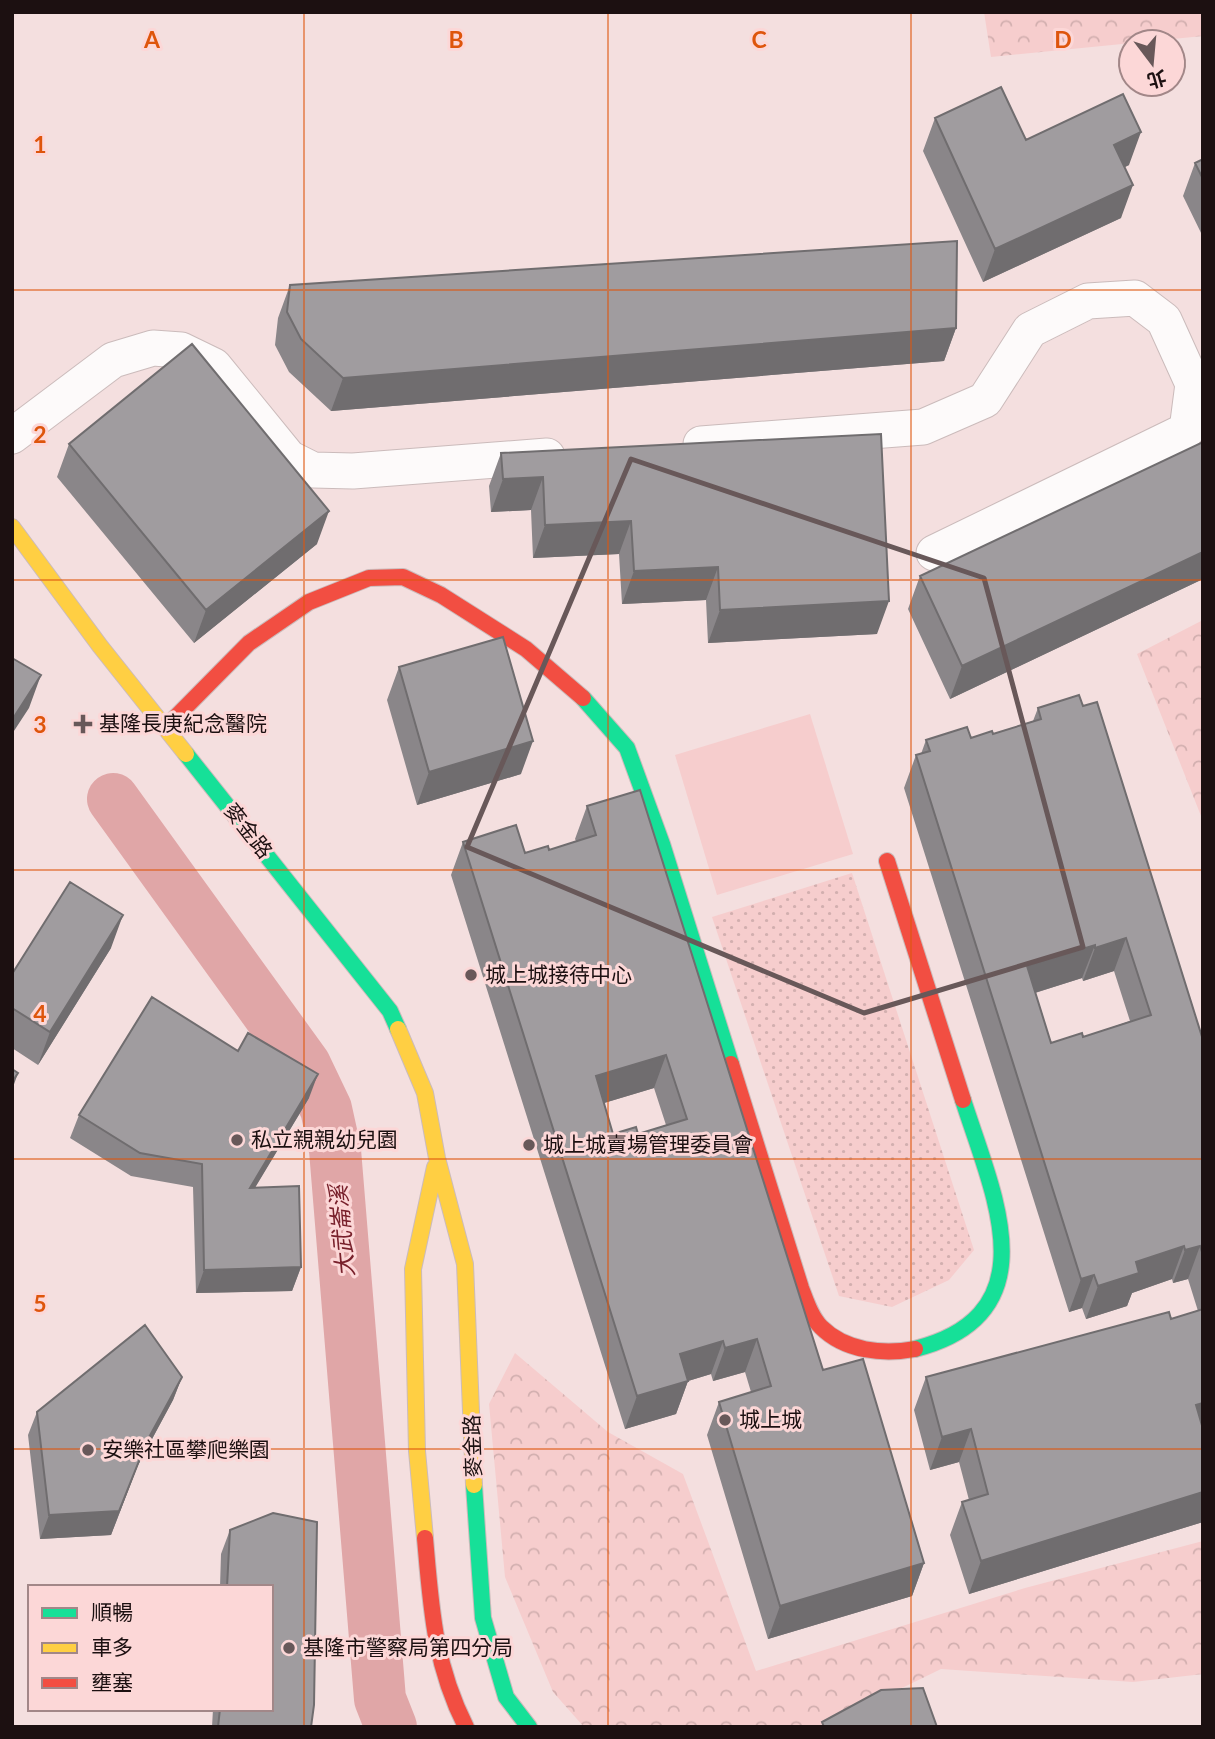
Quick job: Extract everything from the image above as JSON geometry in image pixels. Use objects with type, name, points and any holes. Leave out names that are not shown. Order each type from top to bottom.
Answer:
[{"type":"street","points":[[673,446],[923,428],[985,400],[1030,331],[1088,301],[1135,298],[1164,320],[1193,384],[1187,430],[934,554]]},
{"type":"street","points":[[12,436],[113,360],[153,348],[181,350],[214,366],[289,458],[313,470],[353,471],[576,454]]},
{"type":"street","name":"麥金路","points":[[12,527],[100,646],[390,1010],[425,1093],[437,1158],[466,1264],[468,1447],[483,1618],[506,1697],[529,1727]]},
{"type":"street","points":[[165,728],[248,643],[309,602],[369,578],[403,577],[441,595],[526,649],[577,690],[627,748],[662,844],[810,1310],[821,1327],[845,1344],[870,1351],[898,1352],[927,1346],[977,1320],[990,1301],[999,1277],[1002,1252],[1000,1217],[887,861]]},
{"type":"street","name":"麥金路","points":[[437,1158],[413,1269],[422,1451],[432,1623],[450,1695],[466,1727]]},
{"type":"highlighted area","points":[[631,459],[984,578],[1083,947],[864,1013],[467,847]]},
{"type":"green space","points":[[984,12],[1203,12],[1203,36],[1187,38],[1187,28],[1117,28],[1117,45],[991,57]]},
{"type":"green space","points":[[1203,620],[1203,821],[1137,654]]},
{"type":"green space","points":[[810,714],[853,854],[717,895],[675,755]]},
{"type":"green space","points":[[852,873],[974,1250],[949,1280],[892,1307],[839,1296],[712,917]]},
{"type":"green space","points":[[515,1353],[608,1432],[683,1474],[756,1671],[1025,1588],[1203,1541],[1203,1674],[1133,1682],[941,1669],[822,1727],[584,1727],[553,1692],[505,1577],[489,1404]]},
{"type":"building","points":[[1001,87],[1026,140],[1117,97],[1125,98],[1141,132],[1114,145],[1133,185],[995,249],[935,118]]},
{"type":"building","points":[[1203,159],[1203,179],[1195,163]]},
{"type":"building","points":[[957,241],[956,328],[343,378],[301,339],[287,312],[290,285]]},
{"type":"building","points":[[192,344],[329,511],[206,610],[69,444]]},
{"type":"building","points":[[881,434],[889,601],[720,610],[718,567],[634,571],[631,521],[545,525],[543,477],[503,479],[501,453]]},
{"type":"building","points":[[1203,442],[1203,552],[962,666],[920,576]]},
{"type":"building","points":[[503,637],[533,741],[429,772],[399,667]]},
{"type":"building","points":[[12,658],[41,675],[12,720]]},
{"type":"building","points":[[1079,695],[1083,706],[1097,702],[1203,1040],[1203,1255],[1200,1246],[1185,1250],[1184,1246],[1136,1262],[1139,1273],[1098,1286],[1094,1275],[1081,1279],[916,755],[930,751],[926,740],[967,727],[971,738],[1041,719],[1038,708]],"holes":[[[1126,938],[1151,1015],[1083,1037],[1082,1033],[1051,1043],[1027,966]]]},
{"type":"building","points":[[640,790],[823,1370],[863,1359],[924,1563],[780,1606],[719,1402],[771,1386],[757,1339],[725,1348],[723,1341],[680,1354],[688,1381],[637,1396],[463,842],[516,825],[525,853],[548,846],[549,850],[596,835],[587,806]],"holes":[[[666,1055],[687,1119],[638,1134],[636,1127],[613,1134],[596,1076]]]},
{"type":"building","points":[[70,882],[123,915],[50,1032],[12,1008],[12,974]]},
{"type":"building","points":[[152,997],[238,1051],[248,1033],[318,1074],[250,1188],[299,1186],[301,1267],[204,1270],[202,1164],[140,1153],[79,1115]]},
{"type":"building","points":[[12,1069],[18,1073],[12,1082]]},
{"type":"building","points":[[1203,1309],[1203,1403],[1196,1405],[1203,1429],[1203,1492],[981,1561],[962,1502],[988,1494],[971,1429],[942,1437],[926,1377],[1169,1312],[1171,1319]]},
{"type":"building","name":"安樂社區攀爬樂園","points":[[145,1325],[182,1377],[147,1441],[119,1511],[49,1515],[37,1412]]},
{"type":"building","name":"基隆市警察局第四分局","points":[[273,1513],[317,1522],[314,1705],[311,1727],[218,1727],[220,1711],[273,1711],[273,1585],[227,1585],[230,1530]]},
{"type":"building","points":[[923,1688],[937,1727],[824,1727],[822,1722],[881,1690]]},
{"type":"waterway","name":"大武崙溪","points":[[113,799],[305,1065],[326,1109],[335,1150],[380,1699],[391,1727]]},
{"type":"traffic: fast","points":[[583,698],[627,748],[662,844],[731,1064]]},
{"type":"traffic: fast","points":[[186,754],[390,1011],[398,1029]]},
{"type":"traffic: fast","points":[[915,1349],[958,1332],[985,1309],[998,1280],[1002,1247],[997,1211],[963,1100]]},
{"type":"traffic: fast","points":[[474,1485],[483,1618],[506,1697],[529,1727]]},
{"type":"traffic: slow","points":[[12,527],[100,646],[186,754]]},
{"type":"traffic: slow","points":[[398,1029],[425,1093],[437,1158],[465,1264],[474,1485]]},
{"type":"traffic: slow","points":[[425,1538],[417,1451],[413,1269],[435,1167]]},
{"type":"traffic: jam","points":[[165,728],[249,643],[309,602],[369,578],[403,577],[441,595],[526,649],[583,698]]},
{"type":"traffic: jam","points":[[887,861],[963,1100]]},
{"type":"traffic: jam","points":[[731,1064],[801,1288],[814,1319],[831,1335],[853,1346],[878,1351],[915,1349]]},
{"type":"traffic: jam","points":[[425,1538],[436,1635],[447,1681],[466,1727]]},
{"type":"place","name":"基隆長庚紀念醫院","points":[[83,724]]},
{"type":"place","name":"城上城接待中心","points":[[471,975]]},
{"type":"place","name":"私立親親幼兒園","points":[[237,1140]]},
{"type":"place","name":"城上城賣場管理委員會","points":[[529,1145]]},
{"type":"place","name":"城上城","points":[[725,1420]]},
{"type":"place","name":"安樂社區攀爬樂園","points":[[88,1450]]},
{"type":"place","name":"基隆市警察局第四分局","points":[[289,1648]]}]
